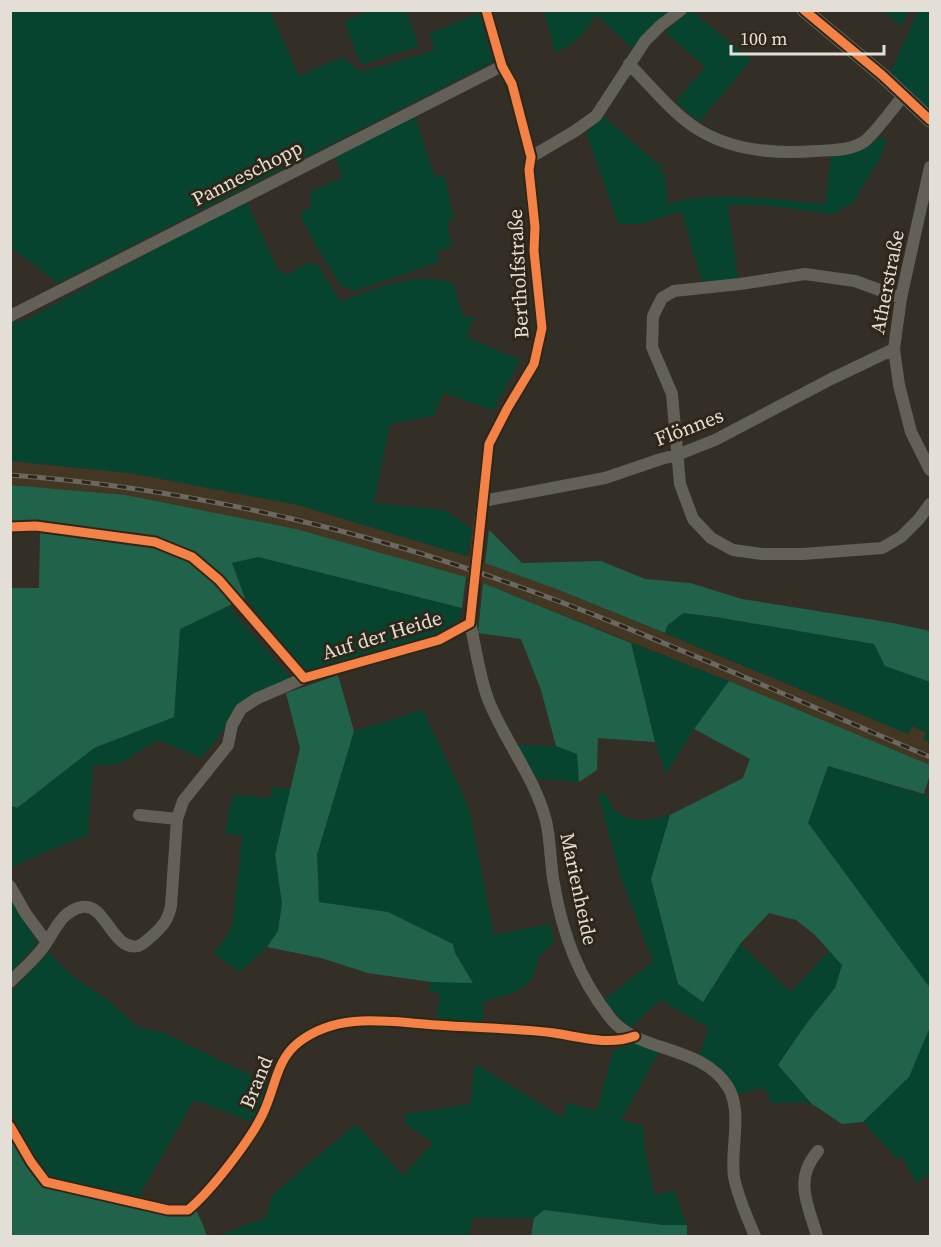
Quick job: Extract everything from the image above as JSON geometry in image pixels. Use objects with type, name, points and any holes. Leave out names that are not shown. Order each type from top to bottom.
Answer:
[{"type":"street","name":"Bertholfstraße","points":[[479,531],[489,444],[534,364],[542,328],[534,251],[535,227],[528,170],[531,157],[512,84],[502,66],[486,10]]},
{"type":"street","points":[[531,157],[596,116],[645,41],[681,10]]},
{"type":"street","points":[[804,10],[930,120]]},
{"type":"street","points":[[629,64],[698,130],[739,147],[792,153],[850,148],[865,141],[904,95]]},
{"type":"street","name":"Panneschopp","points":[[10,316],[502,66]]},
{"type":"street","name":"Atherstraße","points":[[930,167],[901,298],[894,349],[899,385],[911,432],[930,470]]},
{"type":"street","points":[[901,298],[855,281],[805,274],[740,285],[674,291],[662,298],[653,316],[652,347],[672,394],[680,484],[693,519],[711,538],[733,550],[762,554],[803,555],[882,548],[901,537],[930,504]]},
{"type":"street","name":"Flönnes","points":[[483,501],[605,478],[677,455],[715,440],[831,379],[894,349]]},
{"type":"street","points":[[10,527],[36,526],[155,542],[192,557],[219,580],[304,678]]},
{"type":"street","name":"Marienheide","points":[[479,531],[470,617],[487,698],[536,793],[546,821],[554,885],[573,957],[595,999],[617,1025],[634,1036],[694,1058],[719,1076],[729,1089],[735,1113],[734,1174],[738,1197],[755,1236]]},
{"type":"street","name":"Auf der Heide","points":[[10,982],[43,947],[52,930],[65,915],[79,907],[88,906],[95,909],[123,944],[133,947],[140,946],[162,927],[168,919],[171,906],[177,819],[183,801],[228,745],[232,725],[241,709],[256,699],[304,678],[439,640],[470,617]]},
{"type":"street","points":[[139,815],[177,819]]},
{"type":"street","points":[[10,886],[26,914],[46,941]]},
{"type":"street","name":"Brand","points":[[10,1126],[31,1162],[46,1182],[168,1210],[188,1210],[215,1181],[254,1130],[265,1110],[278,1067],[287,1054],[300,1041],[320,1029],[335,1024],[381,1020],[535,1031],[610,1041],[624,1040],[634,1036]]},
{"type":"street","points":[[817,1236],[803,1184],[808,1162],[818,1150]]},
{"type":"shaded area","points":[[10,461],[130,473],[298,505],[466,556],[559,590],[908,734],[912,726],[927,733],[924,740],[930,743],[930,765],[729,681],[483,583],[296,529],[126,495],[11,485]]},
{"type":"green space","points":[[372,10],[406,11],[419,46],[361,65],[344,21]]},
{"type":"green space","points":[[10,11],[270,11],[299,76],[342,57],[361,72],[426,53],[434,49],[429,33],[480,13],[493,62],[58,283],[11,248]]},
{"type":"green space","points":[[544,11],[671,11],[633,49],[596,14],[579,37],[568,46],[555,52]]},
{"type":"green space","points":[[689,11],[692,11],[751,60],[699,122],[676,102],[705,67],[665,32]]},
{"type":"green space","points":[[883,11],[910,11],[901,26]]},
{"type":"green space","points":[[918,11],[930,11],[929,109],[890,73]]},
{"type":"green space","points":[[415,117],[435,177],[444,175],[454,219],[447,222],[452,247],[437,252],[440,261],[436,263],[355,291],[341,286],[302,220],[301,212],[311,208],[310,192],[343,177],[335,157]]},
{"type":"green space","points":[[604,117],[659,165],[664,165],[660,170],[665,175],[668,205],[683,200],[722,197],[767,198],[825,204],[831,155],[864,149],[880,136],[887,140],[879,160],[853,203],[833,214],[763,205],[728,205],[738,280],[702,281],[681,211],[642,224],[618,224],[586,132]]},
{"type":"green space","points":[[246,200],[277,268],[286,275],[308,263],[318,265],[340,301],[411,280],[440,280],[454,284],[463,317],[474,316],[467,337],[520,360],[493,411],[443,392],[434,416],[390,424],[374,503],[445,510],[472,529],[466,556],[298,505],[130,473],[11,461],[11,321],[24,321]]},
{"type":"green space","points":[[10,485],[126,495],[296,529],[466,577],[462,608],[258,557],[232,563],[245,598],[180,629],[174,717],[94,748],[17,808],[10,805],[11,588],[39,588],[40,533],[11,531]]},
{"type":"green space","points":[[489,530],[522,563],[601,561],[645,579],[690,583],[742,599],[930,631],[930,682],[885,666],[874,644],[683,613],[667,626],[665,633],[485,563]]},
{"type":"green space","points":[[258,557],[462,608],[460,619],[425,639],[385,653],[304,671],[245,598],[231,563]]},
{"type":"green space","points":[[483,583],[631,643],[655,742],[598,738],[597,770],[579,782],[577,754],[556,746],[541,690],[521,639],[478,633]]},
{"type":"green space","points":[[228,606],[291,678],[237,708],[201,758],[157,740],[119,764],[93,766],[88,835],[11,868],[11,805],[17,807],[94,748],[174,717],[179,629]]},
{"type":"green space","points":[[683,613],[874,644],[885,666],[930,682],[930,743],[923,740],[926,733],[912,726],[908,734],[665,633],[667,626]]},
{"type":"green space","points":[[631,643],[729,681],[694,729],[666,774],[655,742]]},
{"type":"green space","points":[[338,675],[354,731],[317,855],[319,902],[388,912],[453,944],[455,953],[473,983],[431,982],[368,973],[321,958],[267,947],[278,931],[282,904],[275,855],[300,748],[286,693]]},
{"type":"green space","points":[[729,681],[930,765],[930,774],[924,794],[828,766],[808,823],[930,988],[930,1027],[909,1077],[863,1122],[842,1124],[811,1103],[778,1065],[806,1024],[835,988],[842,965],[815,935],[796,920],[769,913],[740,944],[703,1002],[678,984],[651,879],[670,815],[743,778],[750,759],[694,729]]},
{"type":"green space","points":[[423,710],[469,808],[494,935],[550,924],[554,941],[537,959],[538,965],[533,975],[522,988],[483,1002],[484,1024],[436,1020],[440,994],[428,991],[431,982],[473,982],[455,953],[453,944],[388,912],[319,902],[317,855],[354,731]]},
{"type":"green space","points":[[517,745],[556,746],[577,753],[579,782],[534,778]]},
{"type":"green space","points":[[828,766],[930,797],[930,988],[808,824]]},
{"type":"green space","points":[[273,787],[291,790],[275,855],[282,904],[278,931],[267,947],[240,972],[214,954],[230,931],[233,920],[242,836],[226,833],[229,809],[234,795],[270,798]]},
{"type":"green space","points":[[605,793],[620,815],[627,818],[641,820],[670,815],[651,879],[678,984],[704,1001],[740,944],[791,992],[829,951],[842,965],[835,988],[806,1024],[778,1065],[811,1103],[771,1103],[764,1087],[737,1095],[722,1070],[699,1054],[709,1028],[660,1000],[630,1028],[603,1000],[653,962],[621,878],[598,795]]},
{"type":"green space","points":[[10,893],[37,943],[11,973],[10,973]]},
{"type":"green space","points":[[49,952],[71,975],[108,1000],[138,1027],[162,1032],[271,1085],[255,1123],[194,1100],[138,1198],[52,1179],[43,1171],[11,1114],[10,993]]},
{"type":"green space","points":[[930,1027],[930,1177],[925,1176],[917,1184],[901,1156],[897,1159],[863,1122],[909,1077]]},
{"type":"green space","points":[[637,1042],[659,1052],[621,1120],[643,1126],[644,1146],[655,1196],[674,1190],[687,1225],[663,1225],[545,1210],[534,1218],[472,1218],[470,1236],[217,1236],[265,1218],[272,1195],[356,1124],[403,1175],[433,1143],[405,1124],[405,1114],[470,1104],[475,1065],[563,1118],[567,1103],[597,1111],[613,1051]]},
{"type":"green space","points":[[10,1134],[43,1186],[196,1210],[207,1236],[11,1236]]},
{"type":"green space","points":[[544,1210],[663,1225],[687,1225],[687,1236],[531,1236],[534,1218]]},
{"type":"railway","points":[[10,475],[111,485],[210,502],[309,523],[406,549],[473,570],[605,619],[930,757]]},
{"type":"cycle path","points":[[10,527],[36,526],[155,542],[192,557],[219,580],[304,678],[439,640],[470,623],[489,444],[534,364],[542,328],[534,251],[535,227],[529,170],[531,157],[512,84],[502,66],[486,10]]},
{"type":"cycle path","points":[[804,10],[882,75],[930,120]]},
{"type":"cycle path","points":[[10,1126],[31,1162],[46,1182],[168,1210],[188,1210],[220,1177],[252,1134],[265,1109],[286,1056],[299,1042],[314,1032],[348,1022],[383,1021],[539,1031],[605,1040],[635,1036]]}]
